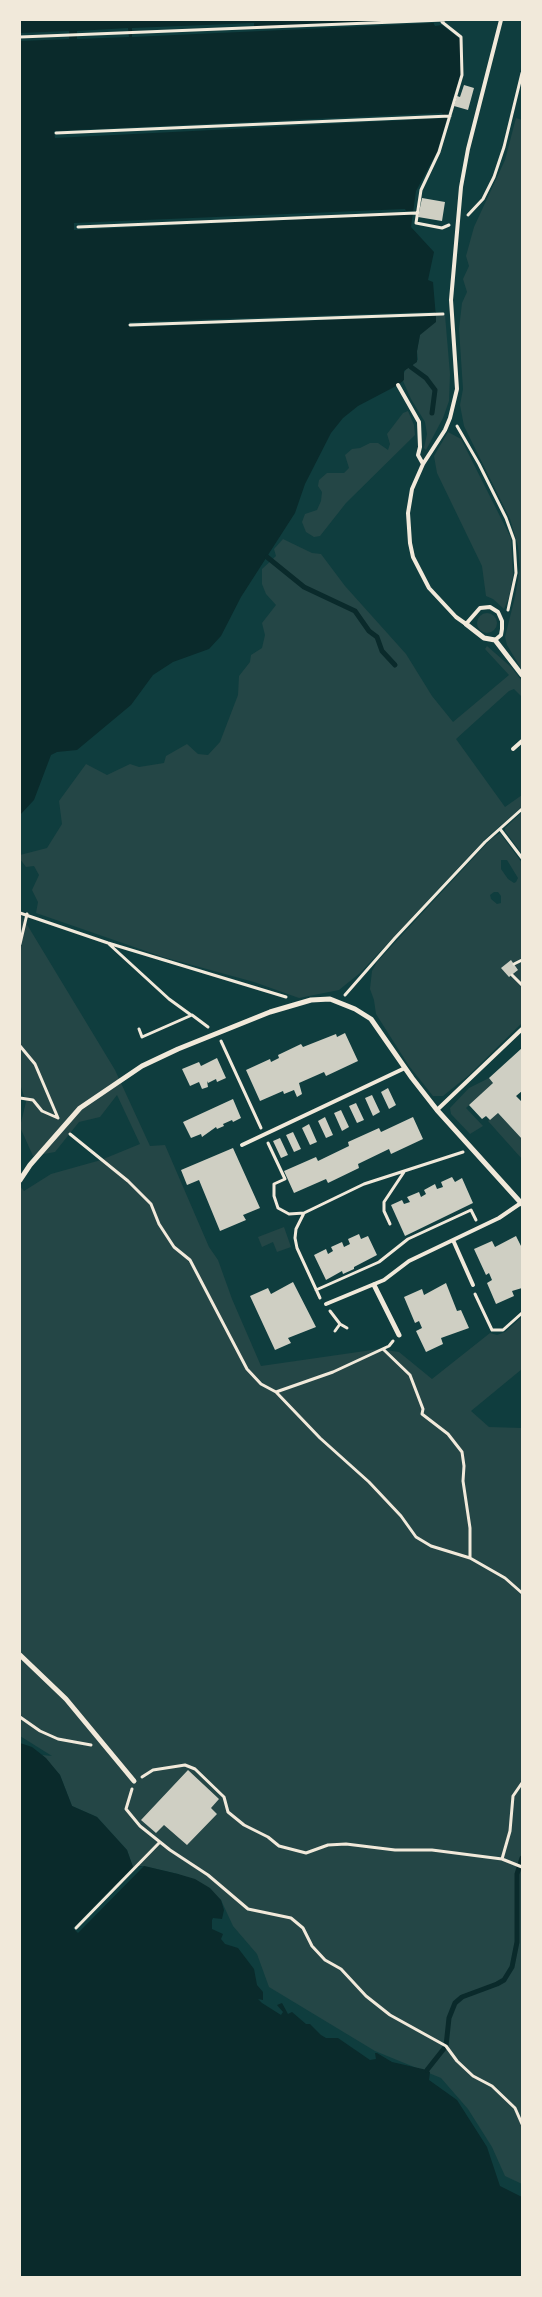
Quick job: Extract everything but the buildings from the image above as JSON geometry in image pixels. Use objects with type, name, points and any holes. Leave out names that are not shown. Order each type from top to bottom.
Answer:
[{"type":"street","points":[[466,624],[484,638],[496,640],[522,675]]},
{"type":"street","points":[[20,1180],[62,1127],[89,1101],[142,1066],[216,1034],[299,1004],[321,999],[340,1002],[371,1019],[437,1110],[521,1203]]},
{"type":"street","points":[[374,1284],[399,1335]]},
{"type":"street","points":[[20,1655],[66,1699],[134,1781]]},
{"type":"lane","points":[[496,640],[502,629],[501,617],[494,609],[485,606],[474,613],[466,624],[456,617],[429,588],[413,557],[408,513],[412,489],[423,464],[450,418],[457,389],[451,313],[458,222],[468,149],[501,20]]},
{"type":"lane","points":[[398,385],[419,422],[420,447],[418,456],[423,464]]},
{"type":"lane","points":[[512,749],[522,741]]},
{"type":"lane","points":[[437,1110],[522,1029]]},
{"type":"lane","points":[[242,1145],[405,1068]]},
{"type":"lane","points":[[326,1304],[395,1274],[409,1261],[499,1218],[521,1203]]},
{"type":"lane","points":[[453,1240],[473,1285]]},
{"type":"path","points":[[20,37],[443,21],[461,37],[462,75],[439,152],[421,190],[416,213],[416,223],[442,228]]},
{"type":"path","points":[[458,222],[475,209],[483,199],[494,177],[504,147],[522,73]]},
{"type":"path","points":[[56,133],[450,116]]},
{"type":"path","points":[[78,227],[416,213]]},
{"type":"path","points":[[130,326],[426,316],[451,313]]},
{"type":"path","points":[[450,418],[461,431],[506,518],[514,540],[516,561],[514,588],[507,612],[501,617]]},
{"type":"path","points":[[340,1002],[394,938],[486,842],[522,809]]},
{"type":"path","points":[[500,829],[522,858]]},
{"type":"path","points":[[20,913],[28,914],[108,943],[283,995],[299,1004]]},
{"type":"path","points":[[20,944],[28,914]]},
{"type":"path","points":[[108,943],[169,998],[216,1034],[285,1179],[274,1184],[274,1196],[278,1208],[289,1214],[304,1213],[364,1184],[405,1172],[462,1152],[470,1147]]},
{"type":"path","points":[[514,964],[522,960]]},
{"type":"path","points":[[512,975],[522,985]]},
{"type":"path","points":[[139,1029],[142,1037],[192,1015]]},
{"type":"path","points":[[20,1046],[35,1064],[62,1127],[128,1181],[151,1204],[159,1224],[174,1247],[190,1260],[247,1370],[261,1384],[276,1392],[320,1438],[369,1482],[401,1516],[416,1537],[431,1546],[470,1558],[504,1578],[522,1593]]},
{"type":"path","points":[[20,1098],[33,1100],[42,1111],[58,1118]]},
{"type":"path","points":[[390,1224],[384,1211],[384,1202],[405,1172]]},
{"type":"path","points":[[304,1213],[296,1229],[295,1238],[315,1288],[379,1262],[408,1239],[472,1210],[480,1227]]},
{"type":"path","points":[[473,1285],[478,1301],[492,1330],[503,1330],[522,1313]]},
{"type":"path","points":[[340,1324],[347,1328]]},
{"type":"path","points":[[276,1392],[333,1372],[383,1349],[389,1346],[399,1335]]},
{"type":"path","points":[[383,1349],[410,1375],[423,1410],[422,1414],[448,1434],[462,1452],[464,1466],[463,1481],[470,1528],[470,1558]]},
{"type":"path","points":[[20,1717],[40,1731],[58,1738],[106,1748]]},
{"type":"path","points":[[522,1867],[502,1859],[432,1850],[395,1850],[346,1844],[328,1845],[306,1853],[278,1846],[268,1837],[244,1825],[228,1812],[224,1797],[194,1769],[185,1765],[153,1770],[134,1781],[126,1809],[140,1826],[208,1875],[248,1909],[291,1918],[303,1928],[312,1946],[325,1960],[341,1969],[366,1996],[390,2015],[446,2046],[457,2062],[473,2076],[492,2086],[516,2108],[522,2124]]},
{"type":"path","points":[[502,1859],[510,1831],[513,1796],[522,1783]]},
{"type":"path","points":[[76,1928],[160,1842]]},
{"type":"shaded area","points":[[20,20],[432,20],[435,26],[442,25],[460,39],[461,72],[437,152],[416,191],[411,227],[434,252],[428,280],[433,282],[436,318],[436,322],[420,335],[417,362],[404,371],[404,380],[398,385],[358,406],[343,418],[331,433],[305,484],[295,513],[241,597],[221,636],[209,649],[173,662],[153,675],[131,705],[77,750],[57,752],[51,755],[34,800],[20,815]]},
{"type":"shaded area","points":[[516,118],[522,120],[522,670],[507,645],[505,637],[520,568],[518,546],[510,519],[464,426],[460,405],[463,389],[459,329],[462,303],[467,292],[463,279],[469,266],[466,256],[474,227],[505,160]]},
{"type":"shaded area","points":[[445,315],[450,374],[449,401],[443,418],[426,450],[424,448],[427,434],[425,422],[411,399],[403,381],[403,375],[406,369],[418,360],[417,351],[420,334],[436,318],[435,316]]},
{"type":"shaded area","points":[[408,411],[414,425],[415,435],[346,503],[320,536],[314,537],[306,532],[302,522],[305,514],[317,510],[321,501],[322,492],[318,486],[319,480],[327,473],[344,473],[349,468],[345,455],[352,449],[360,448],[370,443],[378,443],[388,450],[390,444],[387,434],[403,413]]},
{"type":"shaded area","points":[[448,432],[461,439],[511,538],[513,575],[509,597],[504,609],[493,599],[486,596],[482,566],[437,473],[434,456]]},
{"type":"shaded area","points":[[283,539],[312,553],[321,554],[345,586],[406,654],[432,696],[453,722],[509,675],[485,649],[487,646],[511,667],[522,681],[522,697],[514,689],[509,691],[456,739],[505,807],[522,795],[522,807],[485,839],[360,973],[339,990],[299,998],[254,982],[163,957],[36,913],[38,902],[32,890],[39,875],[34,866],[26,867],[20,859],[20,855],[47,848],[62,824],[59,801],[86,764],[107,775],[130,764],[139,767],[164,763],[166,756],[187,744],[198,754],[208,755],[220,742],[238,695],[239,676],[250,662],[251,655],[262,648],[265,635],[262,623],[276,605],[266,594],[262,584],[262,569],[276,556],[274,549]]},
{"type":"shaded area","points":[[483,613],[491,613],[497,619],[497,627],[491,633],[483,633],[477,627],[477,619]]},
{"type":"shaded area","points":[[522,812],[522,854],[505,831],[505,828]]},
{"type":"shaded area","points":[[500,833],[522,863],[522,1023],[469,1075],[443,1096],[433,1096],[409,1066],[376,1014],[370,989],[372,971],[377,962],[491,839]],"holes":[[[501,860],[507,860],[518,878],[516,882],[514,883],[508,879],[501,869]],[[498,892],[501,896],[501,903],[497,904],[491,899],[490,895]]]},
{"type":"shaded area","points":[[20,913],[115,1070],[150,1146],[165,1145],[209,1247],[218,1260],[232,1299],[261,1366],[379,1349],[399,1352],[432,1379],[490,1333],[497,1335],[505,1332],[522,1317],[522,1369],[471,1411],[489,1427],[522,1428],[522,2184],[505,2176],[492,2147],[468,2109],[441,2078],[375,2051],[269,1987],[257,1954],[233,1926],[221,1900],[178,1874],[144,1866],[133,1867],[127,1850],[97,1817],[72,1806],[60,1775],[42,1755],[52,1756],[20,1736],[20,1186],[24,1191],[51,1174],[101,1160],[140,1144],[117,1095],[100,1117],[79,1122],[55,1152],[33,1156],[20,1127],[26,1102],[20,1084]]},
{"type":"shaded area","points":[[489,1078],[493,1083],[466,1108],[483,1126],[470,1134],[451,1114],[450,1108],[469,1088]]},
{"type":"shaded area","points":[[498,1113],[522,1139],[522,1159],[488,1121]]},
{"type":"shaded area","points":[[284,1227],[291,1247],[277,1252],[273,1242],[262,1247],[258,1237]]},
{"type":"shaded area","points":[[20,1743],[32,1747],[46,1758],[60,1775],[72,1806],[97,1817],[127,1850],[133,1867],[144,1866],[178,1874],[195,1879],[210,1888],[221,1900],[224,1910],[222,1919],[213,1918],[212,1929],[223,1934],[221,1939],[225,1944],[238,1948],[254,1969],[257,1985],[263,1992],[263,2000],[258,1999],[262,2003],[281,2015],[283,2012],[277,2005],[282,2003],[288,2014],[292,2012],[306,2024],[310,2024],[321,2035],[326,2038],[338,2038],[370,2060],[376,2059],[375,2053],[377,2053],[392,2062],[427,2070],[430,2072],[429,2080],[457,2100],[487,2147],[500,2186],[522,2197],[522,2277],[20,2277]]},
{"type":"pier","points":[[432,20],[434,23],[132,37],[132,28],[254,23],[254,27]]},
{"type":"pier","points":[[128,28],[129,37],[77,39],[77,31]]},
{"type":"pier","points":[[69,31],[69,39],[20,41],[20,33]]},
{"type":"pier","points":[[442,113],[443,115],[449,115],[448,118],[55,138],[54,131]]},
{"type":"pier","points":[[405,209],[406,211],[413,211],[413,214],[74,230],[74,223]]},
{"type":"pier","points":[[435,312],[435,316],[129,327],[129,322]]},
{"type":"pier","points":[[144,1866],[78,1933],[73,1928],[133,1867]]},
{"type":"waterway","points":[[411,367],[426,378],[435,390],[432,413]]},
{"type":"waterway","points":[[267,557],[304,587],[355,611],[369,631],[377,637],[382,651],[395,665]]},
{"type":"waterway","points":[[427,2070],[446,2046],[449,2018],[455,2003],[462,1997],[504,1980],[512,1967],[517,1942],[517,1874],[522,1858]]}]
